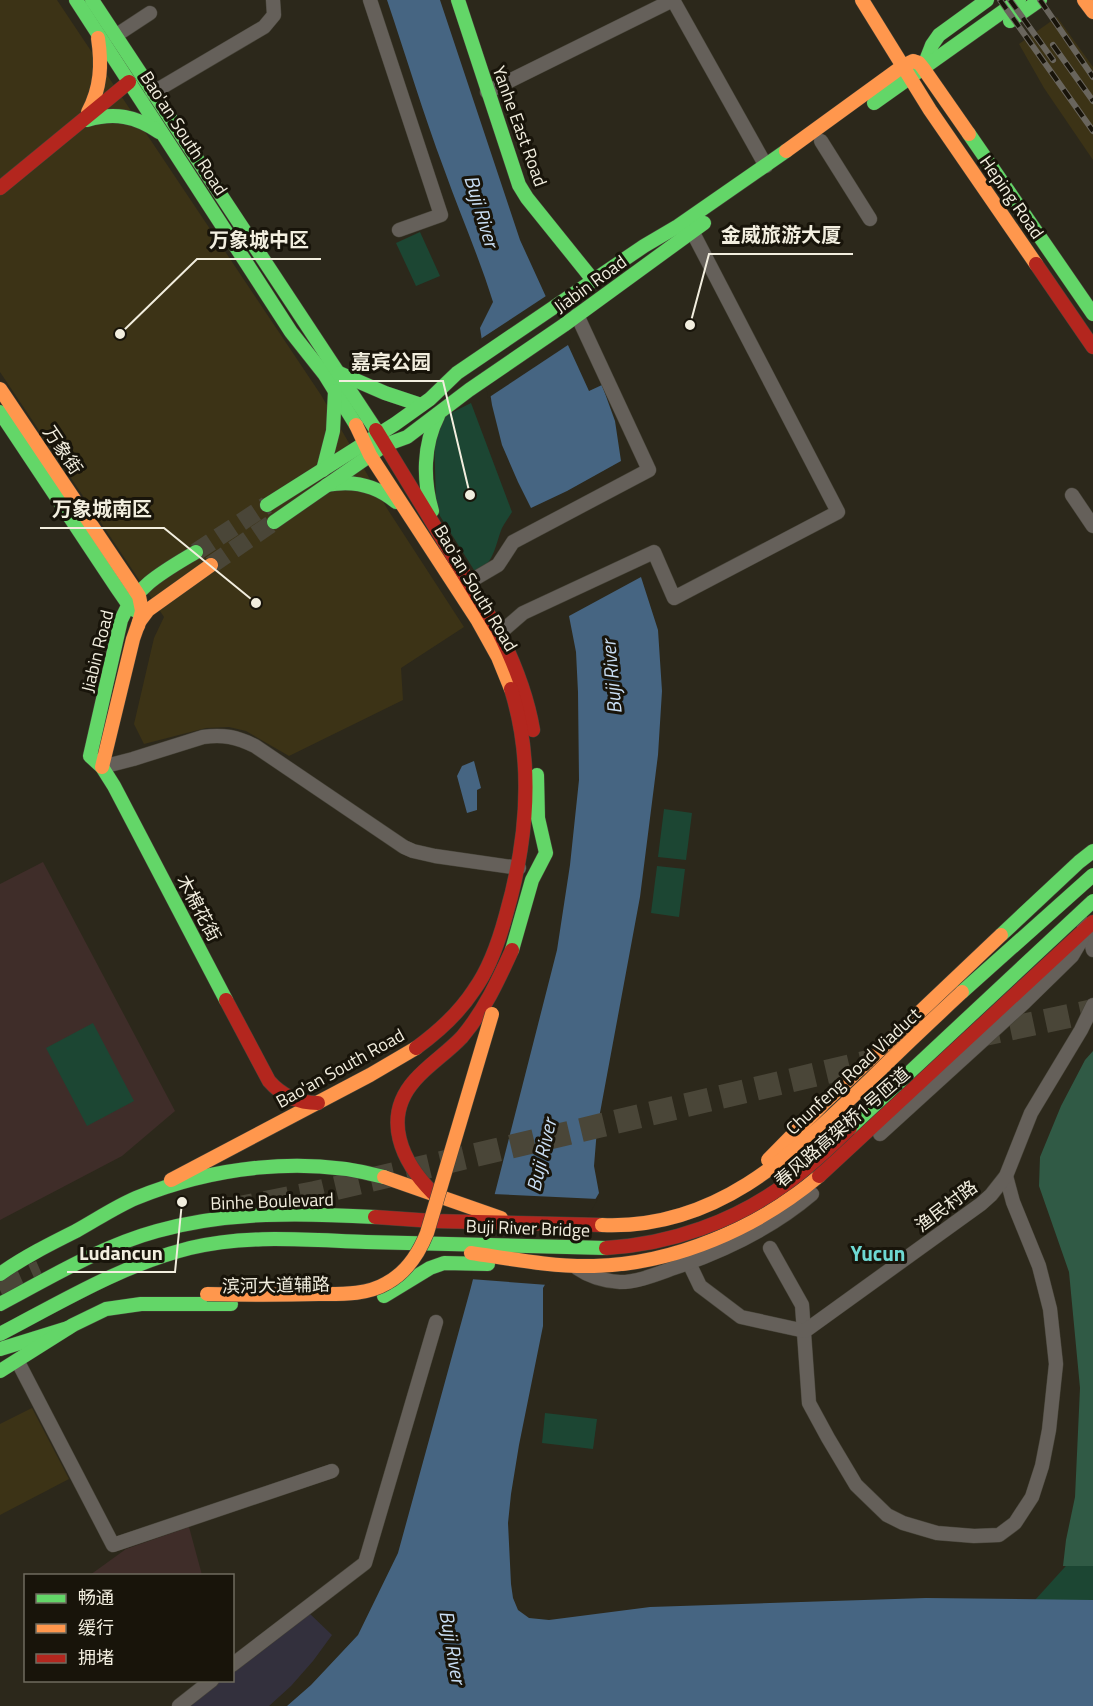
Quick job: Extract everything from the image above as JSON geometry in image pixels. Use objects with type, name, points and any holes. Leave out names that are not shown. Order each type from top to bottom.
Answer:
[{"type":"main road","name":"Bao'an South Road","points":[[76,0],[291,332],[314,358],[335,390],[368,448],[488,637],[511,689],[523,750],[525,787],[523,843],[519,868],[498,943],[483,978],[453,1016],[433,1035],[389,1066],[135,1199]]},
{"type":"main road","name":"Bao'an South Road","points":[[92,0],[381,439],[500,633],[521,678],[528,706],[536,761],[538,818],[546,853],[532,880],[512,950]]},
{"type":"main road","name":"Yanhe East Road","points":[[458,0],[523,192],[592,280]]},
{"type":"main road","name":"Heping Road","points":[[862,0],[930,110],[1093,347]]},
{"type":"main road","name":"Jiabin Road","points":[[923,68],[929,50],[939,35],[987,0]]},
{"type":"main road","name":"Jiabin Road","points":[[923,68],[1019,0]]},
{"type":"main road","name":"Jiabin Road","points":[[274,522],[326,486],[457,374],[592,280],[678,226],[766,166],[881,83],[907,72],[951,63],[1040,0]]},
{"type":"main road","points":[[1084,0],[1093,12]]},
{"type":"main road","points":[[74,127],[93,105],[99,88],[101,59],[96,31]]},
{"type":"main road","name":"Heping Road","points":[[923,68],[1093,314]]},
{"type":"main road","name":"Jiabin Road","points":[[381,439],[407,437],[469,390],[821,141],[907,72]]},
{"type":"main road","points":[[0,188],[129,82]]},
{"type":"main road","points":[[74,127],[101,116],[118,115],[140,120],[165,136]]},
{"type":"main road","points":[[339,373],[368,387],[421,405]]},
{"type":"main road","name":"万象街","points":[[0,389],[114,559],[132,599],[140,600],[142,617]]},
{"type":"main road","points":[[322,470],[333,440],[336,416],[335,390]]},
{"type":"main road","points":[[0,412],[132,599],[195,552]]},
{"type":"main road","points":[[441,413],[428,439],[427,477],[429,503],[443,538]]},
{"type":"main road","name":"Jiabin Road","points":[[267,505],[322,470],[368,448]]},
{"type":"main road","points":[[326,486],[343,483],[368,486],[384,493],[408,512]]},
{"type":"main road","points":[[114,559],[128,571],[141,574],[156,572],[180,562]]},
{"type":"main road","points":[[142,617],[160,601],[211,565]]},
{"type":"main road","name":"Jiabin Road","points":[[90,756],[122,620],[132,599]]},
{"type":"main road","name":"Jiabin Road","points":[[102,767],[142,617]]},
{"type":"main road","name":"木棉花街","points":[[90,756],[102,767],[114,786],[269,1081],[278,1092],[300,1102],[318,1103]]},
{"type":"main road","points":[[723,1198],[762,1167],[823,1104],[1093,851]]},
{"type":"main road","name":"Chunfeng Road Viaduct","points":[[513,1222],[602,1225],[661,1221],[684,1215],[723,1198],[749,1183],[797,1148],[975,980],[1093,875]]},
{"type":"main road","name":"Buji River Bridge","points":[[447,1253],[643,1245],[693,1232],[736,1214],[783,1186],[818,1158],[1093,902]]},
{"type":"main road","name":"春风路高架桥1号匝道","points":[[566,1266],[620,1264],[666,1255],[699,1245],[740,1228],[791,1197],[882,1118],[1090,925]]},
{"type":"main road","points":[[100,1311],[121,1301],[148,1295],[357,1293],[374,1289],[402,1273],[422,1248],[428,1233],[512,950]]},
{"type":"main road","points":[[461,1205],[434,1194],[414,1173],[400,1144],[397,1131],[398,1114],[403,1098],[413,1083],[445,1053],[476,1018],[494,988],[512,950]]},
{"type":"main road","name":"木棉花街","points":[[268,1129],[276,1108],[269,1081]]},
{"type":"main road","points":[[0,1274],[38,1250],[135,1199],[203,1177],[272,1166],[334,1168],[374,1174],[513,1222]]},
{"type":"main road","name":"Binhe Boulevard","points":[[0,1304],[102,1251],[140,1236],[179,1225],[262,1216],[318,1215],[456,1222],[513,1222]]},
{"type":"main road","points":[[0,1334],[99,1283],[150,1260],[203,1245],[272,1239],[396,1242],[447,1253]]},
{"type":"main road","name":"滨河大道辅路","points":[[0,1371],[18,1362],[68,1328],[100,1311],[121,1306],[367,1301],[390,1293],[447,1253],[566,1266]]},
{"type":"main road","points":[[0,1349],[68,1328]]},
{"type":"street","points":[[152,93],[264,27],[274,15],[273,0]]},
{"type":"street","points":[[370,0],[441,214],[399,230]]},
{"type":"street","points":[[488,92],[673,0],[766,166]]},
{"type":"street","points":[[115,36],[150,13]]},
{"type":"street","points":[[821,141],[870,219]]},
{"type":"street","points":[[500,633],[523,613],[654,552],[674,598],[838,512],[692,231]]},
{"type":"street","points":[[469,582],[498,565],[513,542],[649,470],[577,315]]},
{"type":"street","points":[[1072,495],[1093,526]]},
{"type":"street","points":[[102,767],[203,737],[225,735],[236,737],[255,746],[404,847],[435,856],[519,868]]},
{"type":"street","points":[[1055,885],[1090,925],[1093,950]]},
{"type":"street","points":[[566,1266],[606,1281],[634,1281],[688,1263],[747,1238],[779,1219],[809,1196],[986,1039],[1072,956],[1090,925]]},
{"type":"street","name":"渔民村路","points":[[805,1331],[981,1204],[999,1187],[1006,1176],[1031,1113],[1082,1030],[1093,1005]]},
{"type":"street","points":[[770,1248],[802,1305],[809,1403],[856,1485],[887,1515],[903,1523],[937,1533],[974,1536],[999,1535],[1015,1522],[1032,1497],[1042,1466],[1047,1439],[1056,1364],[1050,1309],[1039,1266],[1013,1202],[1006,1176]]},
{"type":"street","points":[[688,1263],[700,1286],[741,1317],[805,1331]]},
{"type":"street","points":[[234,1663],[364,1563],[436,1322]]},
{"type":"street","points":[[18,1362],[112,1545],[332,1471]]},
{"type":"street","points":[[179,1706],[209,1682]]},
{"type":"shaded area","points":[[0,0],[57,0],[321,395],[388,510],[464,627],[401,668],[403,700],[289,756],[246,731],[229,727],[206,728],[144,744],[134,724],[154,638],[164,617],[0,372]]},
{"type":"shaded area","points":[[1057,17],[1093,67],[1093,160],[1044,88],[1019,44]]},
{"type":"shaded area","points":[[43,862],[175,1111],[122,1156],[0,1220],[0,884]]},
{"type":"shaded area","points":[[32,1408],[69,1479],[0,1515],[0,1424]]},
{"type":"shaded area","points":[[189,1527],[202,1574],[91,1574],[126,1549]]},
{"type":"shaded area","points":[[308,1612],[332,1635],[291,1686],[269,1706],[187,1706],[219,1682],[234,1682],[234,1670]]},
{"type":"green space","points":[[420,232],[440,276],[416,286],[396,243]]},
{"type":"green space","points":[[471,403],[512,512],[502,528],[490,560],[480,569],[474,570],[440,516],[436,504],[434,433],[443,417]]},
{"type":"green space","points":[[664,809],[692,813],[686,860],[658,857]]},
{"type":"green space","points":[[657,866],[685,869],[679,917],[651,913]]},
{"type":"green space","points":[[93,1023],[134,1101],[87,1126],[46,1048]]},
{"type":"green space","points":[[1093,1051],[1093,1566],[1063,1566],[1075,1497],[1080,1388],[1069,1272],[1039,1186],[1040,1157],[1061,1106],[1085,1060]]},
{"type":"green space","points":[[545,1413],[597,1419],[593,1449],[542,1443]]},
{"type":"green space","points":[[1093,1536],[1093,1600],[1035,1600]]},
{"type":"water","name":"Buji River","points":[[387,0],[440,0],[520,240],[589,391],[602,385],[615,421],[621,461],[531,508],[502,445],[492,405],[480,328],[493,302],[436,148]]},
{"type":"water","name":"Buji River","points":[[641,577],[658,630],[662,691],[658,755],[640,897],[597,1129],[594,1166],[599,1193],[543,1288],[543,1326],[519,1445],[508,1523],[513,1598],[518,1610],[529,1618],[549,1620],[650,1607],[926,1598],[1093,1600],[1093,1706],[287,1706],[311,1685],[358,1635],[398,1553],[471,1287],[557,950],[570,865],[579,780],[576,652],[569,616]]},
{"type":"water","points":[[474,761],[481,788],[477,790],[477,810],[467,813],[457,776],[462,766]]},
{"type":"pier","points":[[546,296],[571,343],[488,398],[479,340]]},
{"type":"pier","points":[[492,1194],[598,1199],[548,1285],[470,1279]]},
{"type":"tunnel","points":[[196,552],[267,505]]},
{"type":"tunnel","points":[[211,565],[274,522]]},
{"type":"tunnel","points":[[975,1036],[1093,1011]]},
{"type":"tunnel","points":[[230,1210],[315,1193],[877,1060]]},
{"type":"tunnel","points":[[0,1290],[41,1272]]},
{"type":"railway","points":[[1000,0],[1093,131]]},
{"type":"railway","points":[[1010,0],[1053,60]]},
{"type":"railway","points":[[1040,0],[1093,77]]},
{"type":"railway","points":[[1053,45],[1093,101]]},
{"type":"traffic: fast","points":[[76,0],[291,332],[325,375],[356,425]]},
{"type":"traffic: fast","points":[[92,0],[376,430]]},
{"type":"traffic: fast","points":[[458,0],[519,185],[593,280]]},
{"type":"traffic: fast","points":[[923,68],[932,45],[939,35],[987,0]]},
{"type":"traffic: fast","points":[[874,103],[1019,0]]},
{"type":"traffic: fast","points":[[1010,21],[1040,0]]},
{"type":"traffic: fast","points":[[87,120],[106,116],[124,117],[142,122],[159,132]]},
{"type":"traffic: fast","points":[[969,134],[1093,314]]},
{"type":"traffic: fast","points":[[267,505],[395,424],[430,399],[457,373],[786,151]]},
{"type":"traffic: fast","points":[[274,522],[385,445],[407,437],[469,390],[564,325],[704,223]]},
{"type":"traffic: fast","points":[[339,373],[385,393],[421,405]]},
{"type":"traffic: fast","points":[[323,470],[333,431],[335,391]]},
{"type":"traffic: fast","points":[[0,412],[117,588],[136,611]]},
{"type":"traffic: fast","points":[[432,511],[427,487],[426,463],[429,439],[438,416]]},
{"type":"traffic: fast","points":[[327,485],[346,483],[364,485],[380,491],[396,502]]},
{"type":"traffic: fast","points":[[196,552],[152,580],[127,608],[121,620],[90,756],[102,767],[114,786],[226,1000]]},
{"type":"traffic: fast","points":[[512,950],[532,880],[546,853],[538,818],[537,775]]},
{"type":"traffic: fast","points":[[1001,935],[1093,851]]},
{"type":"traffic: fast","points":[[962,992],[1093,875]]},
{"type":"traffic: fast","points":[[850,1128],[1093,901]]},
{"type":"traffic: fast","points":[[0,1274],[113,1209],[165,1187],[196,1179],[227,1172],[290,1166],[353,1170],[384,1177]]},
{"type":"traffic: fast","points":[[0,1304],[116,1245],[184,1224],[266,1215],[375,1217]]},
{"type":"traffic: fast","points":[[0,1334],[69,1297],[140,1264],[190,1248],[233,1241],[277,1239],[606,1248]]},
{"type":"traffic: fast","points":[[384,1296],[430,1268],[444,1263],[488,1264]]},
{"type":"traffic: fast","points":[[0,1371],[73,1325],[106,1309],[141,1304],[231,1304]]},
{"type":"traffic: fast","points":[[0,1349],[68,1328]]},
{"type":"traffic: slow","points":[[862,0],[930,110],[1036,264]]},
{"type":"traffic: slow","points":[[1084,0],[1093,12]]},
{"type":"traffic: slow","points":[[88,112],[96,94],[99,76],[98,38]]},
{"type":"traffic: slow","points":[[786,151],[913,61],[919,63],[923,68],[969,134]]},
{"type":"traffic: slow","points":[[0,389],[139,596],[142,611],[138,626]]},
{"type":"traffic: slow","points":[[356,425],[370,455],[478,621],[498,657],[511,689]]},
{"type":"traffic: slow","points":[[102,767],[139,622],[148,610],[211,565]]},
{"type":"traffic: slow","points":[[768,1160],[823,1104],[1001,935]]},
{"type":"traffic: slow","points":[[602,1225],[644,1223],[683,1215],[719,1200],[752,1181],[814,1132],[962,992]]},
{"type":"traffic: slow","points":[[207,1294],[354,1293],[379,1287],[401,1273],[416,1255],[427,1233],[492,1014]]},
{"type":"traffic: slow","points":[[171,1180],[370,1075],[416,1048]]},
{"type":"traffic: slow","points":[[471,1253],[579,1266],[624,1264],[655,1258],[714,1240],[742,1227],[795,1195],[819,1176]]},
{"type":"traffic: slow","points":[[384,1177],[501,1218]]},
{"type":"traffic: jam","points":[[0,188],[129,82]]},
{"type":"traffic: jam","points":[[1036,264],[1093,347]]},
{"type":"traffic: jam","points":[[376,430],[498,630],[519,678],[533,730]]},
{"type":"traffic: jam","points":[[416,1048],[448,1022],[474,990],[485,973],[506,915],[519,859],[525,802],[523,745],[511,689]]},
{"type":"traffic: jam","points":[[819,1176],[1093,922]]},
{"type":"traffic: jam","points":[[433,1193],[412,1168],[405,1154],[400,1139],[399,1109],[405,1094],[415,1080],[456,1043],[470,1027],[490,995],[512,950]]},
{"type":"traffic: jam","points":[[226,1000],[269,1081],[291,1098],[318,1103]]},
{"type":"traffic: jam","points":[[606,1248],[654,1242],[724,1220],[767,1197],[795,1177],[850,1128]]},
{"type":"traffic: jam","points":[[375,1217],[433,1221],[602,1225]]},
{"type":"place","name":"金威旅游大厦","points":[[690,325]]},
{"type":"place","name":"万象城中区","points":[[120,334]]},
{"type":"place","name":"嘉宾公园","points":[[470,495]]},
{"type":"place","name":"万象城南区","points":[[256,603]]},
{"type":"place","name":"Ludancun","points":[[182,1202]]},
{"type":"district","name":"Yucun","points":[[878,1253]]}]
